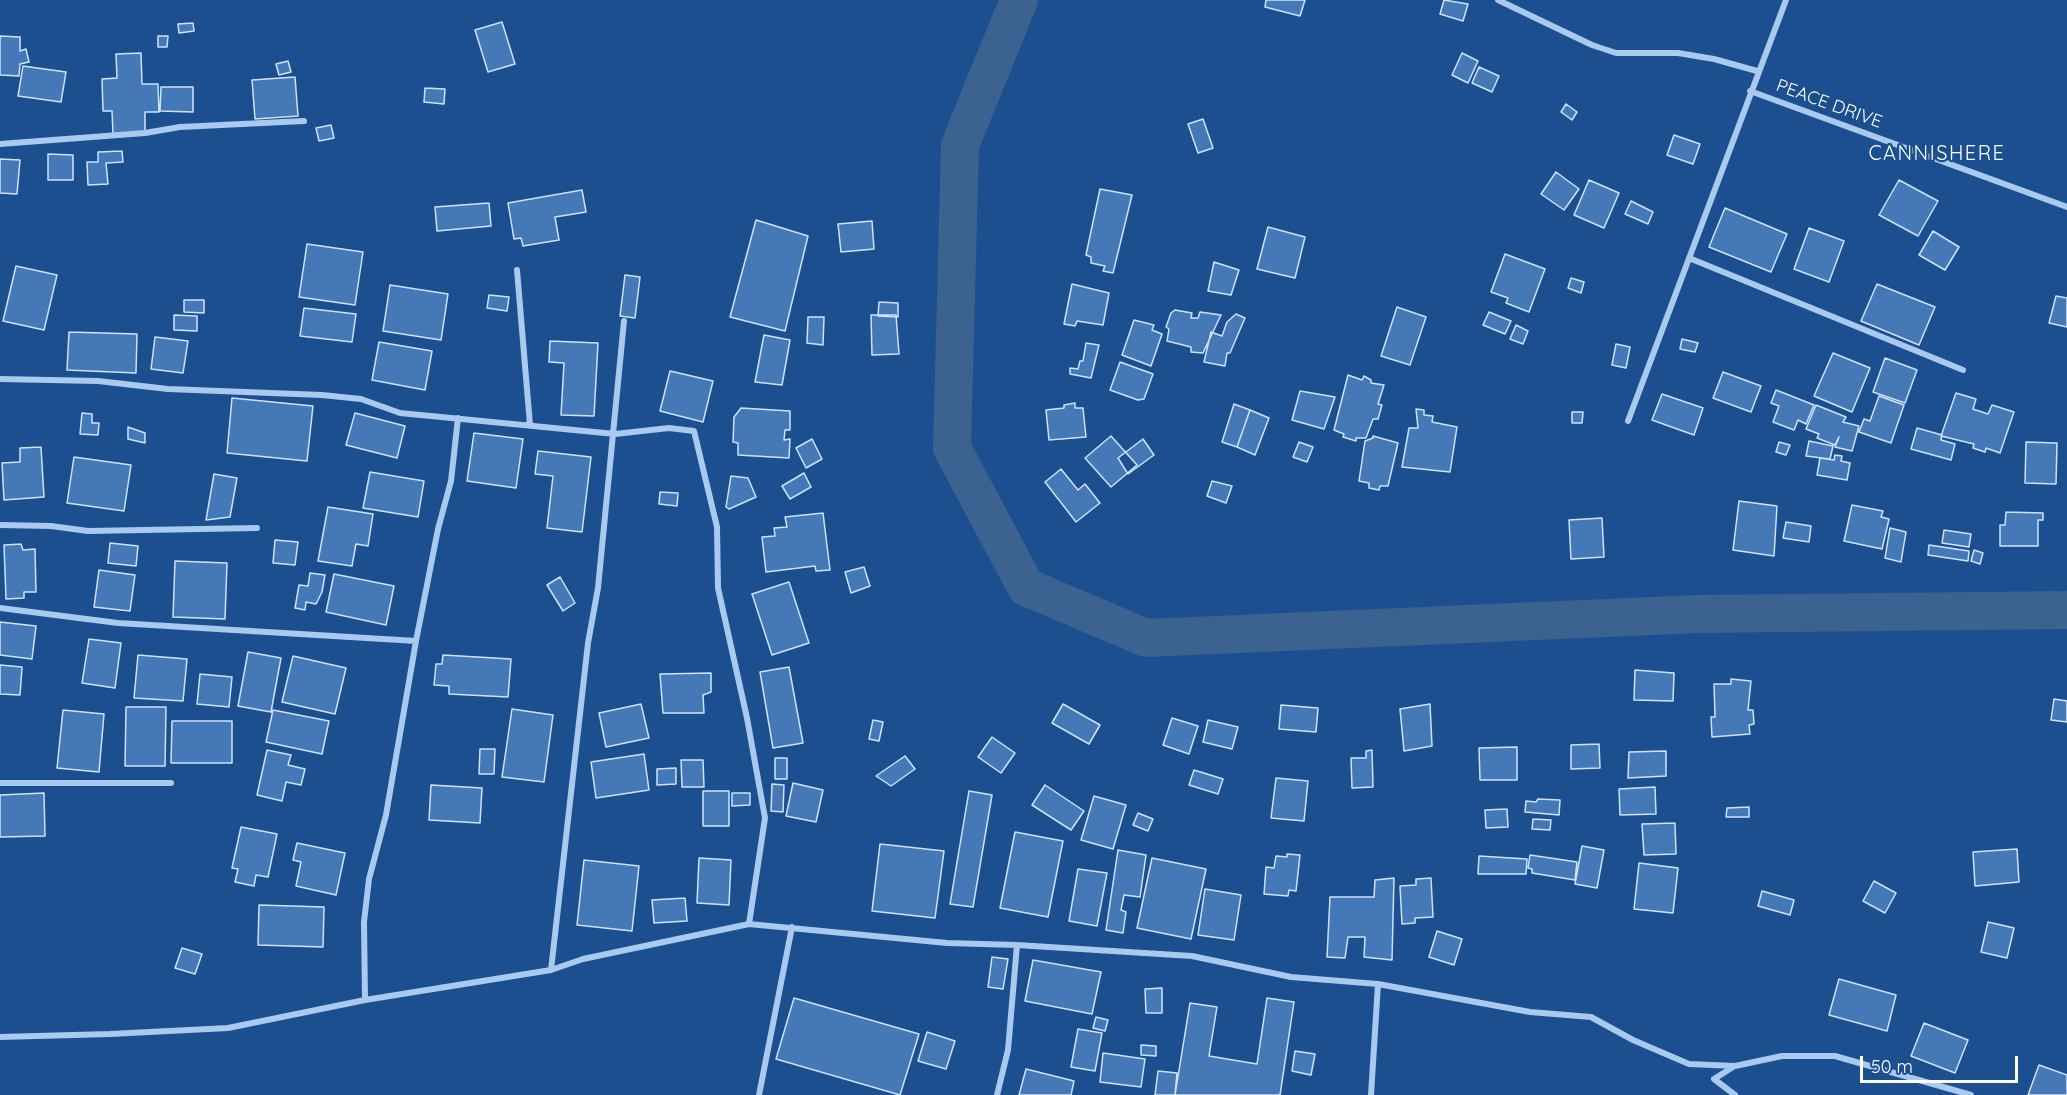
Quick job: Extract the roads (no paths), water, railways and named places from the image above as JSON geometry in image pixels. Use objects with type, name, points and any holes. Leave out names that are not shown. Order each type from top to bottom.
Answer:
[{"type":"street","points":[[1498,0],[1616,53],[1678,53],[1714,59],[1757,71]]},
{"type":"street","points":[[1628,421],[1757,71],[1786,0]]},
{"type":"street","name":"PEACE DRIVE","points":[[1750,91],[2067,207]]},
{"type":"street","points":[[0,144],[145,133],[180,127],[304,121]]},
{"type":"street","points":[[1689,258],[1963,370]]},
{"type":"street","points":[[517,270],[530,425]]},
{"type":"street","points":[[551,970],[588,643],[598,588],[615,434],[624,321]]},
{"type":"street","points":[[0,379],[98,381],[168,389],[322,394],[361,399],[400,413],[615,434],[669,428],[694,431],[717,527],[718,588],[747,718],[765,818],[749,924]]},
{"type":"street","points":[[365,1000],[364,922],[369,879],[386,815],[416,640],[438,529],[451,481],[457,418]]},
{"type":"street","points":[[0,525],[51,526],[88,531],[257,528]]},
{"type":"street","points":[[0,608],[118,623],[416,640]]},
{"type":"street","points":[[0,783],[171,783]]},
{"type":"street","points":[[0,1036],[110,1034],[228,1028],[365,1000],[551,970],[583,960],[749,924],[947,943],[1192,956],[1291,977],[1378,984],[1530,1012],[1591,1017],[1633,1040],[1689,1064],[1735,1066],[1782,1056],[1835,1056],[1971,1095]]},
{"type":"street","points":[[759,1095],[792,927]]},
{"type":"street","points":[[997,1095],[1008,1050],[1017,945]]},
{"type":"street","points":[[1371,1095],[1378,984]]},
{"type":"street","points":[[1735,1066],[1713,1079],[1735,1095]]},
{"type":"waterway","points":[[1019,0],[960,145],[952,448],[1026,587],[1146,638],[1698,614],[2067,610]]},
{"type":"district","name":"CANNISHERE","points":[[1937,154]]}]
